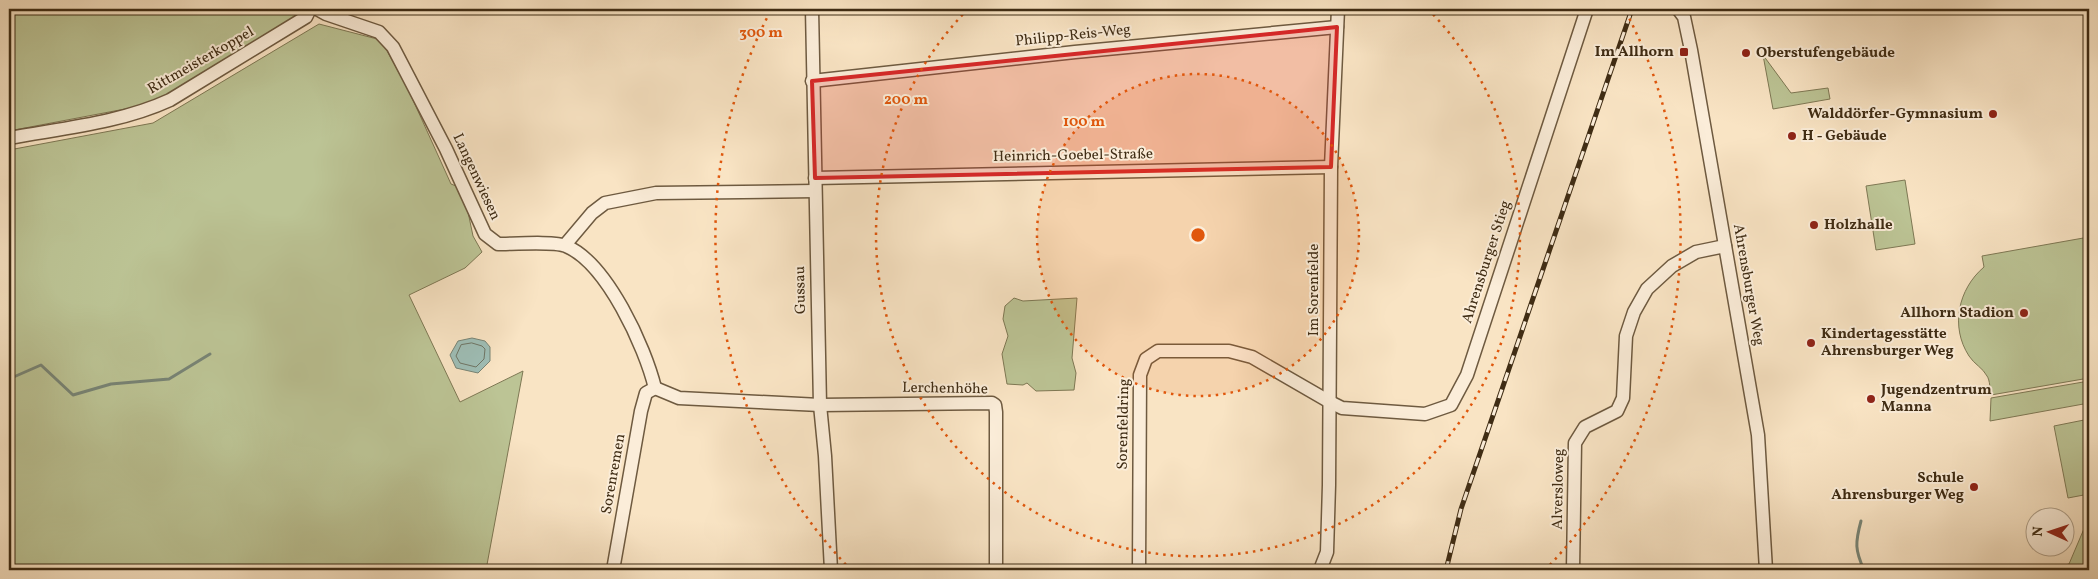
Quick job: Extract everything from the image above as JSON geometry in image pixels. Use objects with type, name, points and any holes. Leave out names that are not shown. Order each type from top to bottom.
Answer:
[{"type":"street","name":"Rittmeisterkoppel","points":[[9,138],[120,118],[152,108],[286,30],[306,17],[310,9]]},
{"type":"street","name":"Langenwiesen","points":[[317,9],[326,14],[379,32],[393,47],[446,150],[485,234],[490,239],[498,244],[565,245]]},
{"type":"street","name":"Gussau","points":[[812,9],[820,405],[826,456],[831,570]]},
{"type":"street","name":"Im Sorenfelde","points":[[1320,570],[1327,552],[1331,167],[1338,9]]},
{"type":"street","name":"Ahrensburger Stieg","points":[[1330,402],[1342,408],[1372,412],[1425,414],[1451,405],[1467,375],[1587,9]]},
{"type":"street","name":"Ahrensburger Weg","points":[[1681,9],[1691,50],[1761,456],[1766,570]]},
{"type":"street","name":"Philipp-Reis-Weg","points":[[812,81],[1075,52],[1337,27]]},
{"type":"street","name":"Heinrich-Goebel-Straße","points":[[565,245],[592,213],[605,203],[656,193],[815,184],[1331,167]]},
{"type":"street","points":[[565,245],[580,254],[595,268],[613,293],[629,320],[649,364],[655,388],[679,398],[820,405]]},
{"type":"street","name":"Alversloweg","points":[[1573,570],[1575,442],[1585,427],[1617,411],[1623,398],[1626,336],[1634,312],[1647,289],[1672,266],[1696,252],[1726,246]]},
{"type":"street","name":"Sorenfeldring","points":[[1139,570],[1138,402],[1140,375],[1146,359],[1158,351],[1238,352],[1260,361],[1330,402]]},
{"type":"street","name":"Sorenremen","points":[[614,570],[641,411],[646,393],[655,388]]},
{"type":"street","name":"Lerchenhöhe","points":[[820,405],[986,403],[995,405],[996,570]]},
{"type":"highlighted area","points":[[1337,27],[1331,167],[815,178],[812,81]]},
{"type":"green space","points":[[9,9],[302,9],[303,13],[212,71],[146,105],[9,131]]},
{"type":"green space","points":[[319,24],[381,40],[408,89],[451,184],[456,186],[468,212],[473,236],[482,252],[465,268],[409,295],[460,402],[523,371],[486,570],[9,570],[9,150],[153,123]]},
{"type":"green space","points":[[1763,55],[1791,93],[1828,88],[1830,99],[1773,109]]},
{"type":"green space","points":[[1905,180],[1915,244],[1876,250],[1866,186]]},
{"type":"green space","name":"Allhorn Stadion","points":[[2089,237],[2089,378],[1991,395],[1988,378],[1971,359],[1963,345],[1959,321],[1963,297],[1968,286],[1984,267],[1982,256]]},
{"type":"green space","points":[[1014,298],[1023,301],[1077,298],[1072,358],[1076,373],[1074,390],[1036,391],[1027,383],[1023,385],[1007,384],[1002,354],[1008,336],[1003,319],[1005,306]]},
{"type":"green space","points":[[2089,381],[2089,403],[1990,421],[1991,398]]},
{"type":"green space","points":[[2089,419],[2089,494],[2068,498],[2054,426]]},
{"type":"green space","points":[[2089,517],[2089,570],[2045,570],[2069,564],[2072,556],[2076,556],[2076,548]]},
{"type":"water","points":[[472,338],[485,341],[490,347],[490,361],[478,373],[456,368],[450,355],[458,341]]},
{"type":"waterway","points":[[9,379],[41,365],[73,395],[111,384],[169,379],[210,354]]},
{"type":"waterway","points":[[1861,521],[1857,546],[1864,570]]},
{"type":"railway","points":[[1446,570],[1461,509],[1632,9]]},
{"type":"place","name":"Im Allhorn","points":[[1684,52]]},
{"type":"place","name":"Oberstufengebäude","points":[[1746,53]]},
{"type":"place","name":"Walddörfer-Gymnasium","points":[[1993,114]]},
{"type":"place","name":"H - Gebäude","points":[[1792,136]]},
{"type":"place","name":"Holzhalle","points":[[1814,225]]},
{"type":"place","name":"Allhorn Stadion","points":[[2024,313]]},
{"type":"place","name":"Kindertagesstätte Ahrensburger Weg","points":[[1811,343]]},
{"type":"place","name":"Jugendzentrum Manna","points":[[1871,399]]},
{"type":"place","name":"Schule Ahrensburger Weg","points":[[1974,487]]}]
